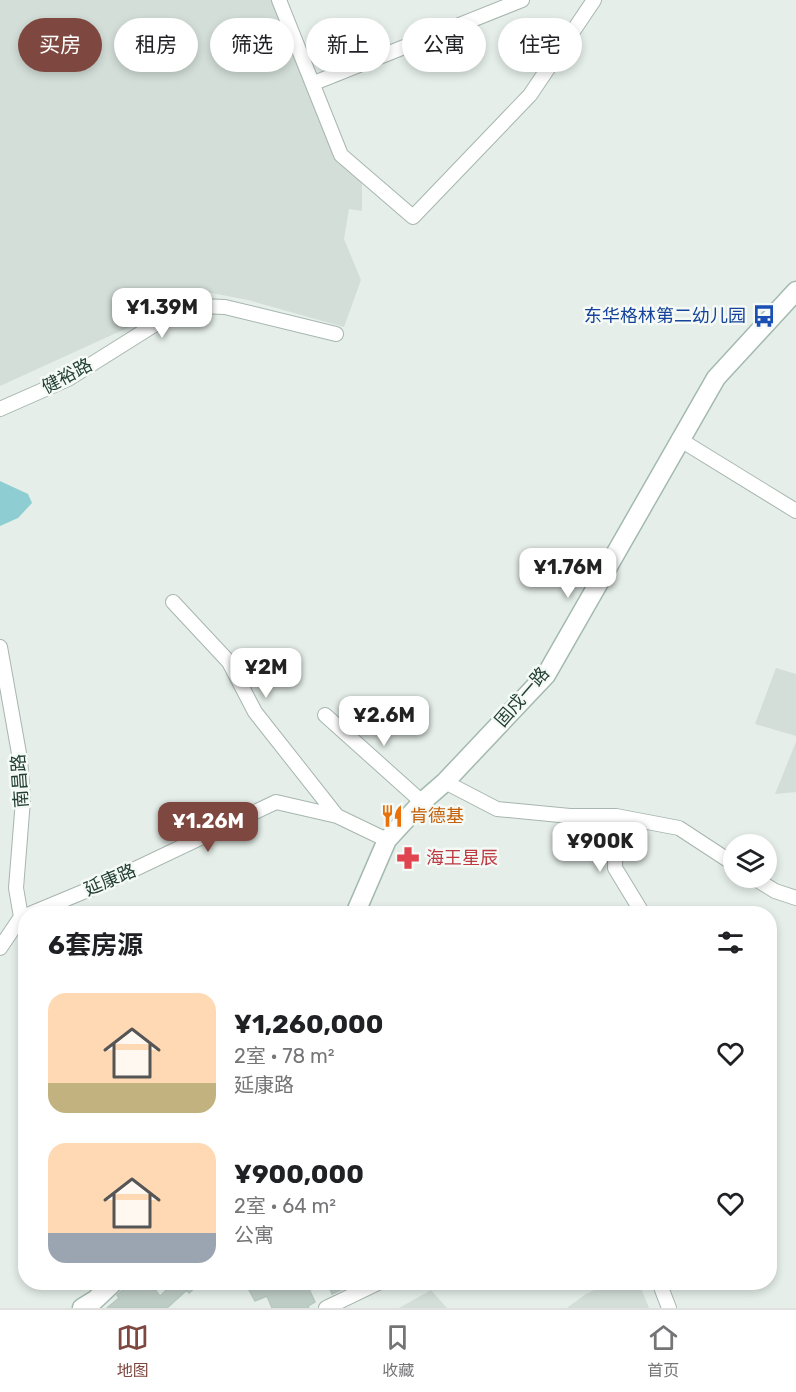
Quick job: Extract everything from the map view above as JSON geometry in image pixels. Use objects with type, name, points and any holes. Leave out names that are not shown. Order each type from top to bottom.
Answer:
[{"type":"street","points":[[279,0],[341,155],[413,217],[530,95],[594,0]]},
{"type":"street","points":[[314,83],[522,0]]},
{"type":"street","name":"固戍一路","points":[[358,906],[387,840],[546,675],[679,439],[716,378],[796,291]]},
{"type":"street","name":"健裕路","points":[[0,409],[68,379],[170,315],[199,306],[225,308],[336,334]]},
{"type":"street","points":[[679,439],[796,511]]},
{"type":"street","points":[[173,602],[229,662],[255,712],[337,816]]},
{"type":"street","name":"南昌路","points":[[0,647],[20,759],[23,800],[16,888],[23,906]]},
{"type":"street","points":[[325,715],[422,802]]},
{"type":"street","points":[[445,782],[497,809],[570,816],[616,816],[679,828],[723,857]]},
{"type":"street","name":"延康路","points":[[48,906],[114,879],[276,802],[337,816],[387,840]]},
{"type":"street","points":[[616,816],[615,868],[638,906]]},
{"type":"street","points":[[771,888],[796,898]]},
{"type":"street","points":[[0,948],[18,925]]},
{"type":"street","points":[[82,1308],[106,1290]]},
{"type":"street","points":[[326,1308],[363,1290]]},
{"type":"street","points":[[662,1290],[669,1308]]},
{"type":"shaded area","points":[[0,0],[277,0],[284,18],[210,18],[210,72],[294,72],[294,41],[341,155],[362,179],[362,211],[349,209],[344,239],[361,280],[344,327],[248,300],[206,292],[0,386]]},
{"type":"shaded area","points":[[776,668],[796,674],[796,736],[755,724]]},
{"type":"shaded area","points":[[796,742],[796,792],[775,794]]},
{"type":"shaded area","points":[[431,1290],[447,1308],[399,1308]]},
{"type":"shaded area","points":[[594,1290],[642,1290],[649,1308],[567,1308]]},
{"type":"water","points":[[0,481],[28,494],[32,503],[18,518],[0,526]]},
{"type":"building","points":[[123,1290],[155,1290],[160,1296],[166,1290],[187,1290],[167,1308],[107,1308],[119,1298],[117,1295]]},
{"type":"building","points":[[249,1290],[309,1290],[315,1302],[308,1306],[309,1308],[272,1308],[267,1296],[255,1301]]},
{"type":"place","name":"东华格林第二幼儿园","points":[[764,316]]},
{"type":"place","name":"肯德基","points":[[392,816]]},
{"type":"place","name":"海王星辰","points":[[408,858]]}]
